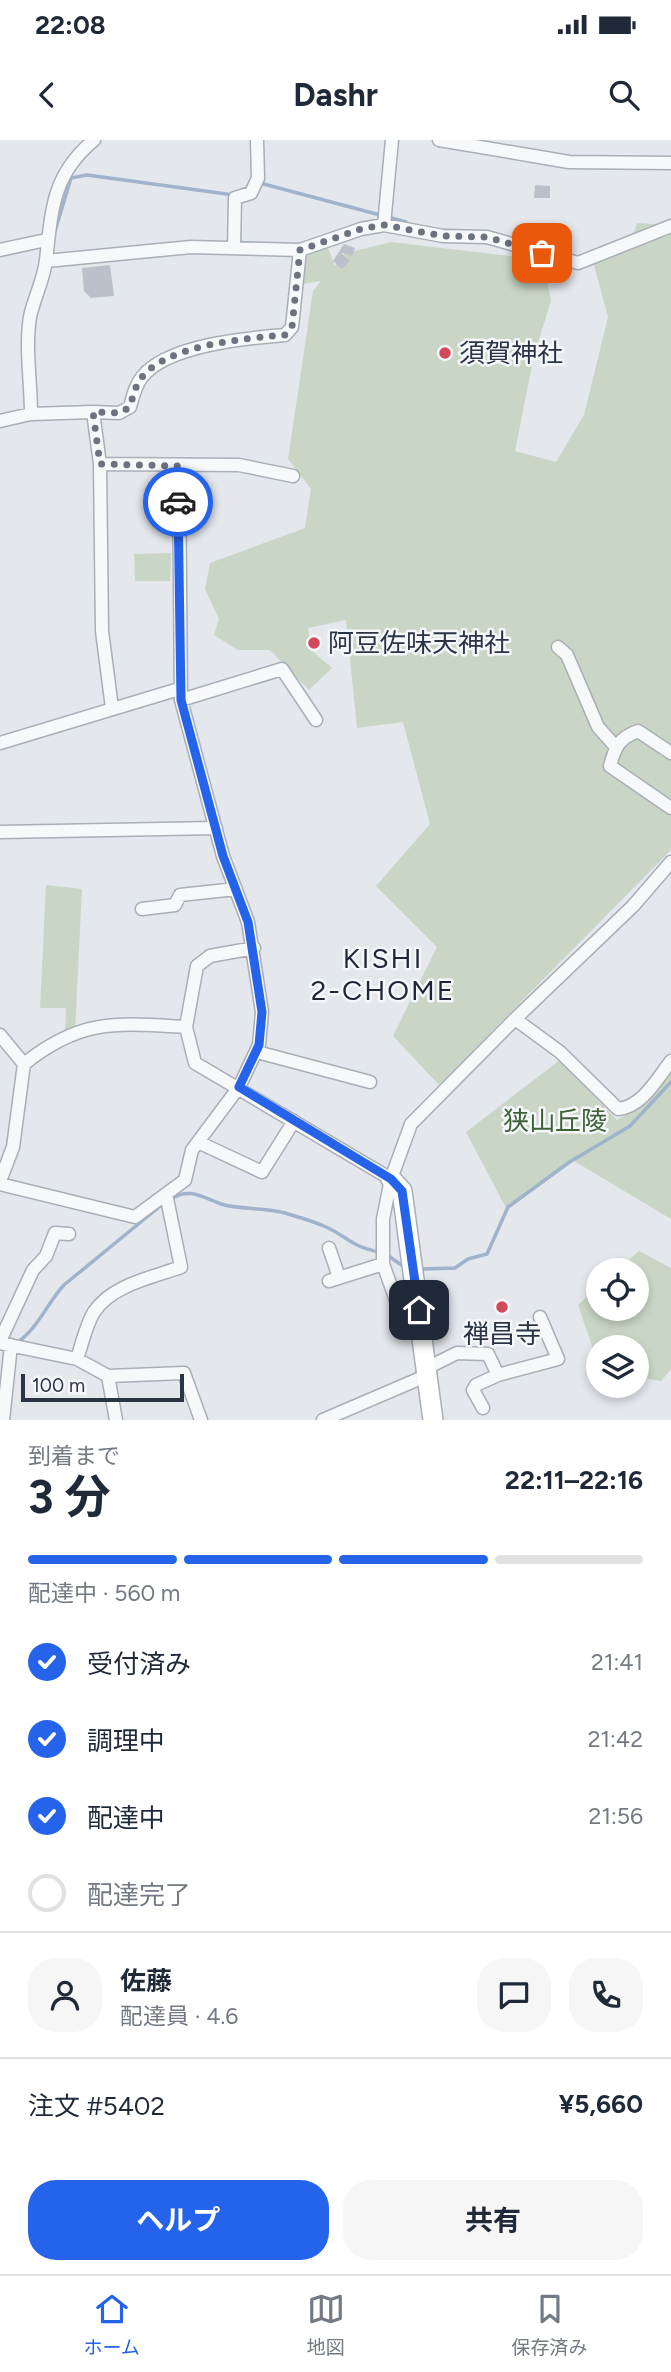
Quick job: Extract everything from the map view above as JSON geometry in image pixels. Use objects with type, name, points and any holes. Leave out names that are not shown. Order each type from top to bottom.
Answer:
[{"type":"street","points":[[31,414],[30,319],[46,261],[46,240],[61,177],[94,140]]},
{"type":"street","points":[[234,248],[234,198],[251,193],[258,178],[257,140]]},
{"type":"street","points":[[384,225],[393,140]]},
{"type":"street","points":[[439,140],[569,162],[671,163]]},
{"type":"street","points":[[46,261],[191,247],[300,250],[361,229],[384,225],[443,236],[487,237],[578,262],[671,226]]},
{"type":"street","points":[[0,250],[46,240]]},
{"type":"street","points":[[0,421],[31,414],[119,413],[130,407],[135,387],[143,375],[157,363],[227,339],[285,335],[292,327],[300,250]]},
{"type":"street","points":[[93,412],[100,464],[102,631],[112,708]]},
{"type":"street","points":[[100,464],[239,466],[293,476]]},
{"type":"street","points":[[0,1035],[24,1064],[13,1147],[0,1182],[135,1217],[167,1199],[185,1180],[192,1150],[239,1087],[257,1052],[262,1012],[254,948],[216,828],[180,694],[179,466]]},
{"type":"street","points":[[558,647],[567,655],[598,727],[615,746]]},
{"type":"street","points":[[0,743],[112,708],[282,668],[316,720]]},
{"type":"street","points":[[671,753],[638,731],[623,737],[615,746],[610,766],[671,808]]},
{"type":"street","points":[[0,832],[216,828]]},
{"type":"street","points":[[422,1334],[406,1328],[383,1256],[383,1219],[391,1179],[411,1124],[515,1019],[634,906],[671,862]]},
{"type":"street","points":[[142,909],[175,905],[180,895],[236,889]]},
{"type":"street","points":[[254,948],[210,956],[197,966],[186,1027],[195,1063],[391,1179],[402,1191],[433,1420]]},
{"type":"street","points":[[515,1019],[560,1052],[618,1109],[629,1108],[642,1097],[671,1061]]},
{"type":"street","points":[[24,1064],[61,1039],[105,1024],[186,1027]]},
{"type":"street","points":[[257,1052],[370,1082]]},
{"type":"street","points":[[198,1142],[262,1172],[294,1121]]},
{"type":"street","points":[[77,1359],[94,1312],[105,1301],[129,1286],[181,1267],[167,1199]]},
{"type":"street","points":[[3,1420],[4,1343],[33,1270],[46,1256],[55,1233],[69,1234]]},
{"type":"street","points":[[329,1248],[334,1279],[383,1256]]},
{"type":"street","points":[[483,1408],[473,1390],[475,1385],[498,1375],[558,1359],[540,1317]]},
{"type":"street","points":[[4,1343],[77,1359],[108,1376],[184,1373],[201,1420]]},
{"type":"street","points":[[323,1420],[427,1371],[457,1353],[488,1354],[498,1375]]},
{"type":"street","points":[[108,1376],[116,1420]]},
{"type":"green space","name":"狭山丘陵","points":[[637,223],[671,225],[671,850],[439,1085],[393,1036],[437,947],[376,886],[430,824],[403,722],[357,728],[346,620],[308,628],[312,651],[332,668],[309,690],[270,650],[238,650],[214,635],[219,619],[205,589],[210,563],[305,528],[311,489],[288,459],[313,291],[321,281],[302,284],[305,256],[328,248],[335,266],[346,253],[391,242],[543,260],[551,301],[534,355],[515,451],[556,462],[584,415],[608,317],[592,258],[630,245]]},
{"type":"green space","points":[[171,553],[170,581],[135,581],[134,554]]},
{"type":"green space","points":[[46,885],[82,889],[75,1032],[65,1036],[66,1008],[40,1008]]},
{"type":"green space","name":"狭山丘陵","points":[[560,1060],[617,1120],[639,1105],[671,1071],[671,1219],[574,1161],[507,1210],[466,1132]]},
{"type":"green space","points":[[639,1251],[671,1268],[671,1369],[661,1381],[649,1379],[649,1335],[588,1335],[578,1305],[586,1298],[586,1321],[649,1321],[649,1258],[631,1258]]},
{"type":"building","points":[[535,185],[550,186],[550,198],[534,198]]},
{"type":"building","points":[[344,244],[355,248],[352,256],[341,253],[350,261],[342,269],[333,261]]},
{"type":"building","points":[[110,265],[114,296],[91,298],[84,291],[82,268]]},
{"type":"waterway","points":[[55,231],[71,178],[87,175],[234,195]]},
{"type":"waterway","points":[[260,183],[380,215]]},
{"type":"waterway","points":[[388,217],[406,222]]},
{"type":"waterway","points":[[422,1269],[455,1268],[468,1259],[487,1254],[508,1207],[568,1163],[630,1126],[671,1082]]},
{"type":"waterway","points":[[171,1199],[190,1193],[228,1206],[285,1213],[321,1225],[355,1244],[379,1252]]},
{"type":"waterway","points":[[18,1342],[32,1329],[64,1285],[164,1203]]},
{"type":"waterway","points":[[386,1254],[404,1267]]},
{"type":"way so far","points":[[178,502],[179,466],[100,464],[93,412],[119,413],[130,407],[135,387],[143,375],[157,363],[227,339],[285,335],[292,327],[300,250],[361,229],[384,225],[443,236],[487,237],[542,253]]},
{"type":"place","name":"須賀神社","points":[[445,353]]},
{"type":"place","name":"阿豆佐味天神社","points":[[314,643]]},
{"type":"place","name":"禅昌寺","points":[[502,1307]]},
{"type":"district","name":"KISHI 2-CHOME","points":[[383,974]]},
{"type":"route","points":[[178,502],[179,689],[223,856],[248,922],[262,1012],[257,1052],[239,1087],[391,1179],[402,1191],[419,1310]]}]
